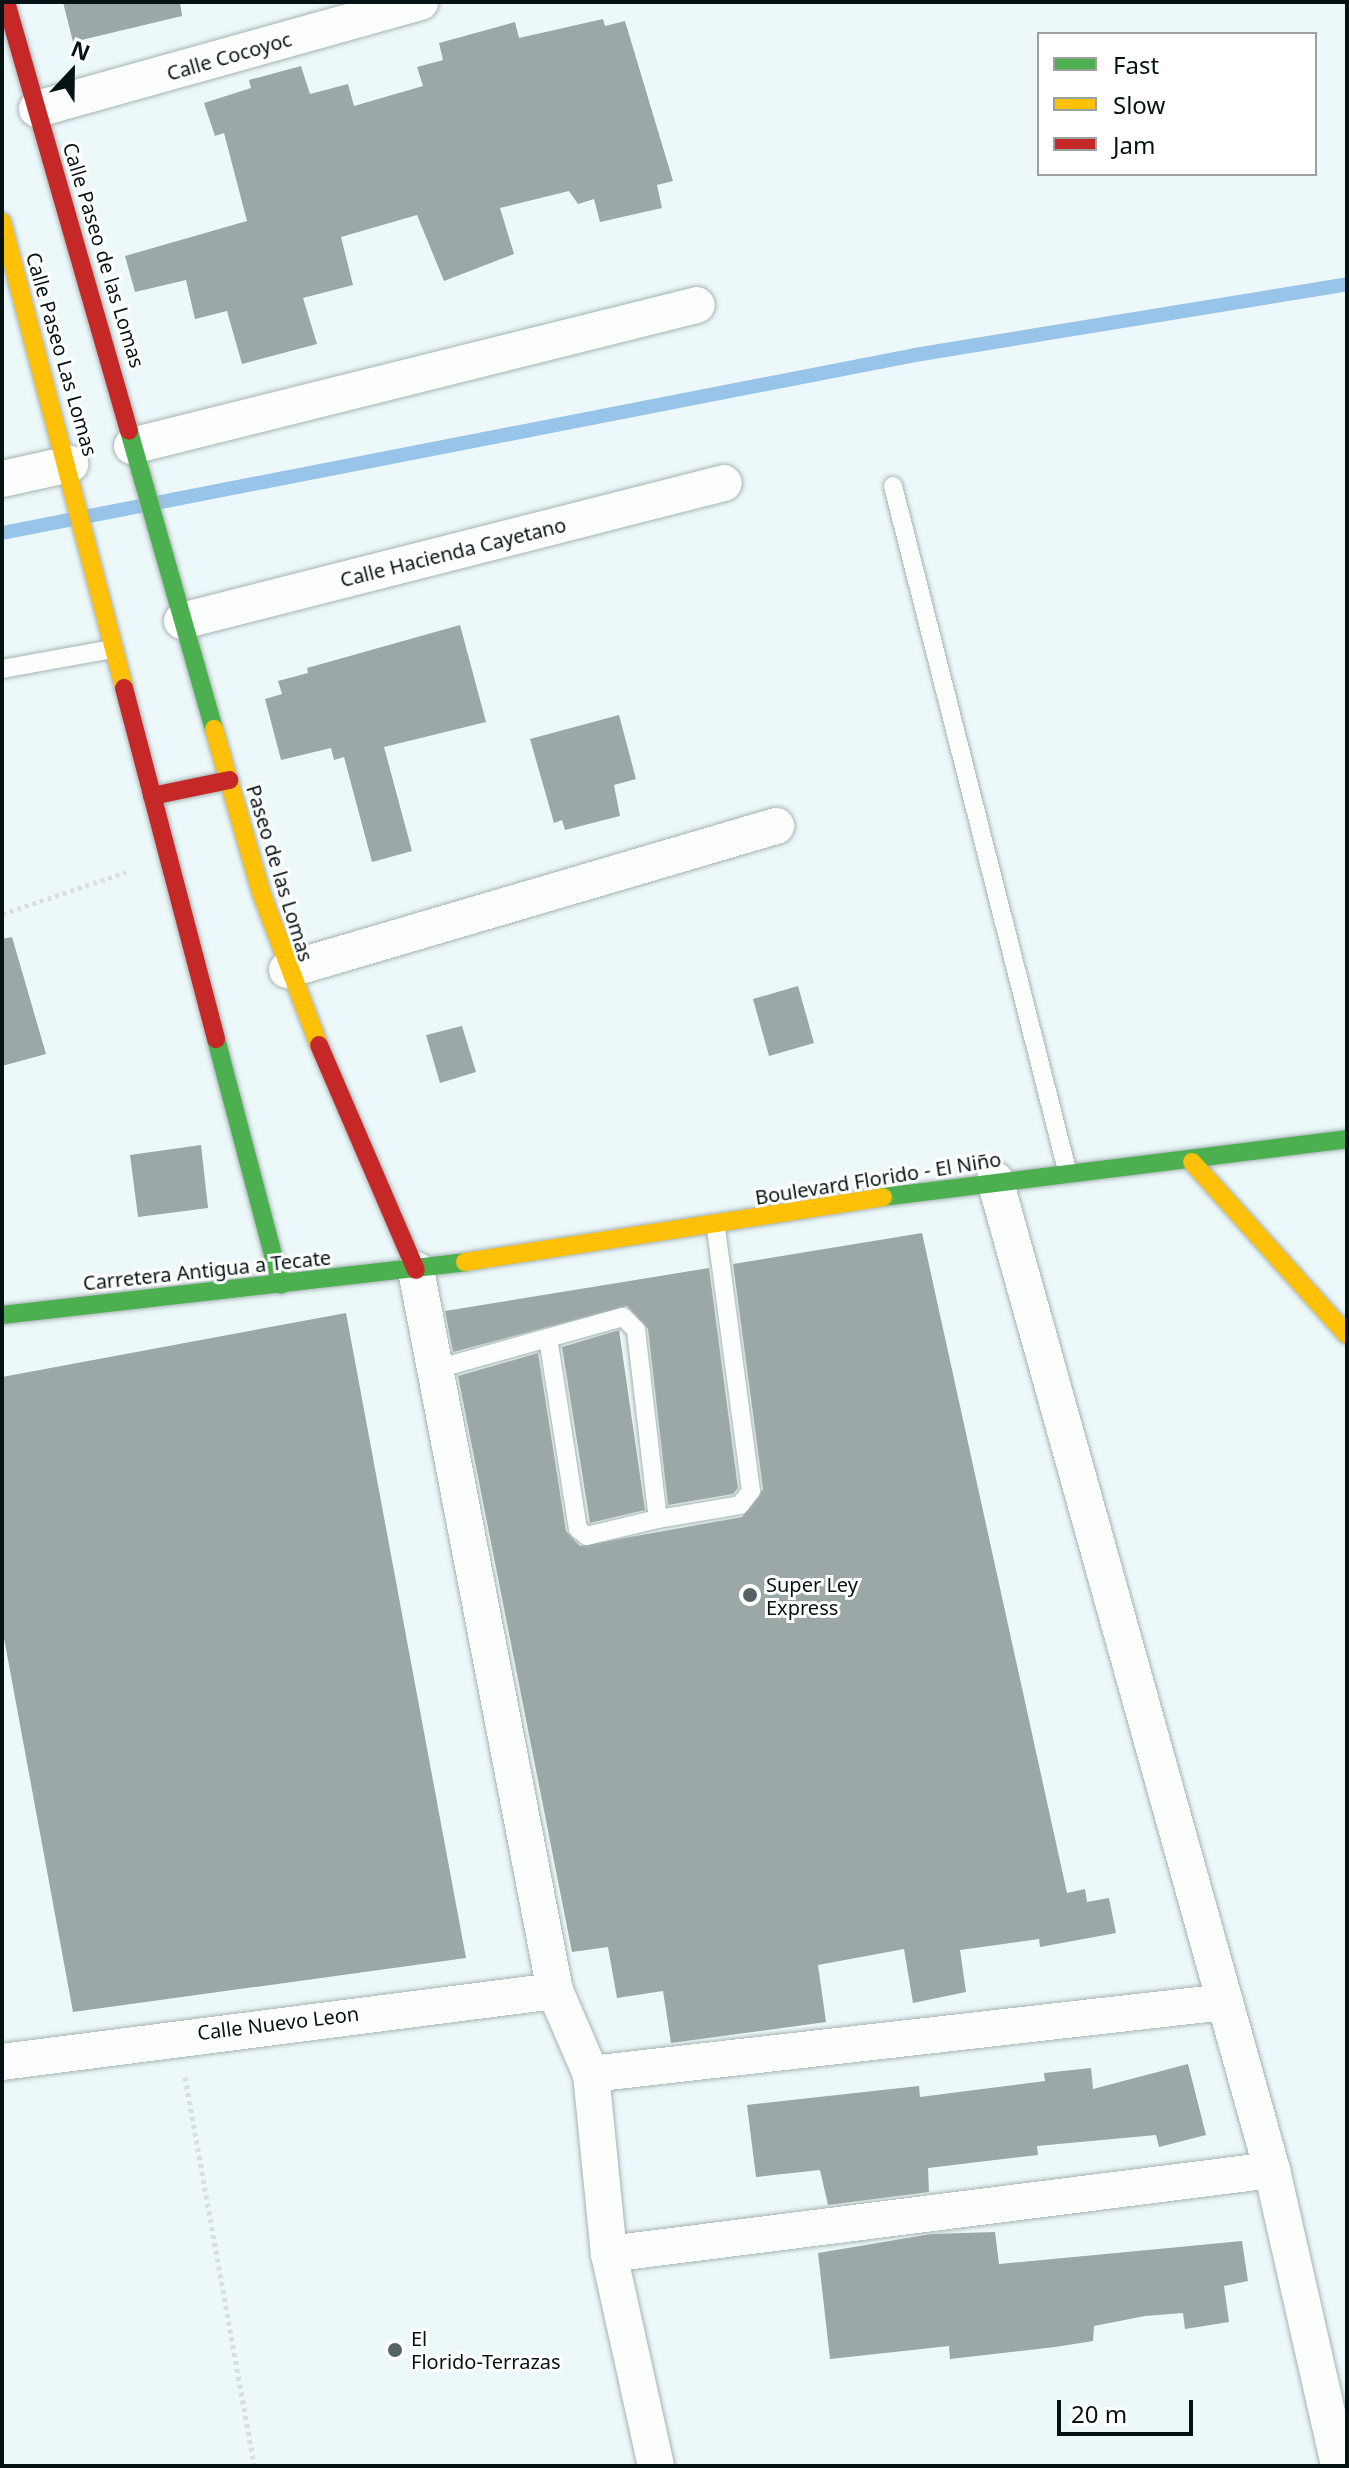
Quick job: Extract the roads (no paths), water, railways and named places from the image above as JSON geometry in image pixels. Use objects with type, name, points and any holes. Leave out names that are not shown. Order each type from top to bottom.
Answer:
[{"type":"main road","name":"Calle Paseo de las Lomas","points":[[6,2],[122,393],[135,461]]},
{"type":"main road","name":"Calle Paseo Las Lomas","points":[[2,222],[70,464],[112,649]]},
{"type":"main road","name":"Paseo de las Lomas","points":[[135,461],[162,543],[182,621],[287,970],[416,1270]]},
{"type":"main road","points":[[112,649],[281,1285]]},
{"type":"main road","points":[[152,796],[229,780]]},
{"type":"main road","name":"Boulevard Florido - El Niño","points":[[416,1270],[716,1227],[995,1180],[1192,1162],[1347,1139]]},
{"type":"main road","points":[[1192,1162],[1347,1335]]},
{"type":"main road","name":"Carretera Antigua a Tecate","points":[[2,1315],[416,1270]]},
{"type":"street","name":"Calle Cocoyoc","points":[[37,109],[420,2]]},
{"type":"street","points":[[135,461],[697,305]]},
{"type":"street","points":[[2,479],[70,464]]},
{"type":"street","name":"Calle Hacienda Cayetano","points":[[182,621],[724,483]]},
{"type":"street","points":[[287,970],[776,826]]},
{"type":"street","points":[[995,1180],[1272,2170],[1339,2466]]},
{"type":"street","points":[[416,1270],[555,1991],[591,2074],[609,2254],[656,2466]]},
{"type":"street","name":"Calle Nuevo Leon","points":[[2,2062],[178,2035],[555,1991]]},
{"type":"street","points":[[591,2074],[1225,2002]]},
{"type":"street","points":[[609,2254],[1272,2170]]},
{"type":"lane","points":[[893,486],[1068,1174]]},
{"type":"lane","points":[[2,669],[112,649]]},
{"type":"lane","points":[[548,1338],[578,1529],[587,1536],[658,1519],[740,1505],[751,1491],[716,1227]]},
{"type":"lane","points":[[433,1370],[623,1317],[636,1330],[658,1519]]},
{"type":"waterway","points":[[2,533],[915,355],[1347,284]]},
{"type":"place","name":"Super Ley Express","points":[[750,1595]]},
{"type":"place","name":"El Florido-Terrazas","points":[[395,2350]]}]
